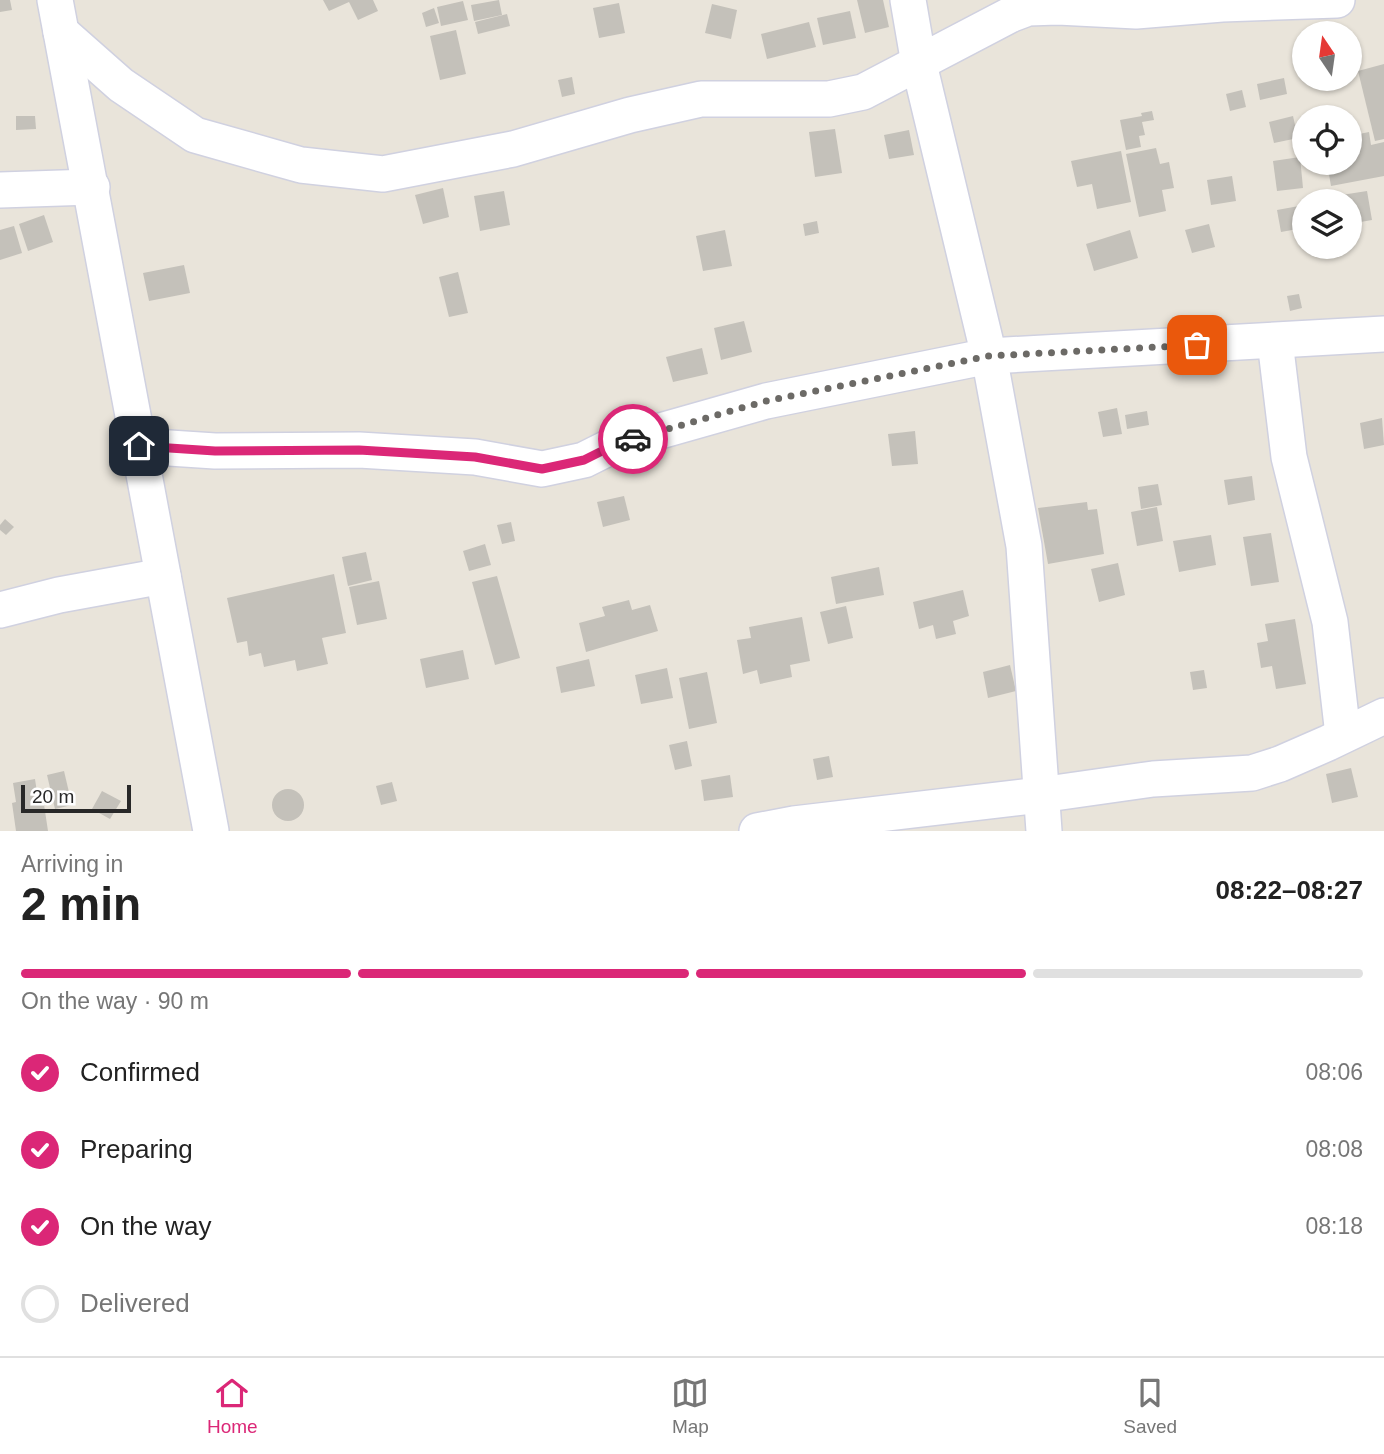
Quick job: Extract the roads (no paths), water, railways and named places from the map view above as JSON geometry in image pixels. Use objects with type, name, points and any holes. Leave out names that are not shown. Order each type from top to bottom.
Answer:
[{"type":"street","points":[[908,0],[919,64],[989,356],[1024,546],[1044,831]]},
{"type":"street","points":[[58,16],[121,85],[195,135],[301,165],[383,174],[513,149],[630,115],[701,99],[804,100],[846,97],[863,92],[1028,8],[1136,11],[1222,4],[1337,0]]},
{"type":"street","points":[[58,16],[211,831]]},
{"type":"street","points":[[0,190],[92,187]]},
{"type":"street","points":[[139,446],[215,451],[359,450],[475,457],[542,469],[584,460],[618,443],[766,401],[989,356],[1384,334]]},
{"type":"street","points":[[1275,341],[1289,457],[1331,622],[1343,735]]},
{"type":"street","points":[[0,610],[59,595],[163,576]]},
{"type":"street","points":[[757,831],[1153,779],[1252,773],[1280,764],[1384,716]]}]
